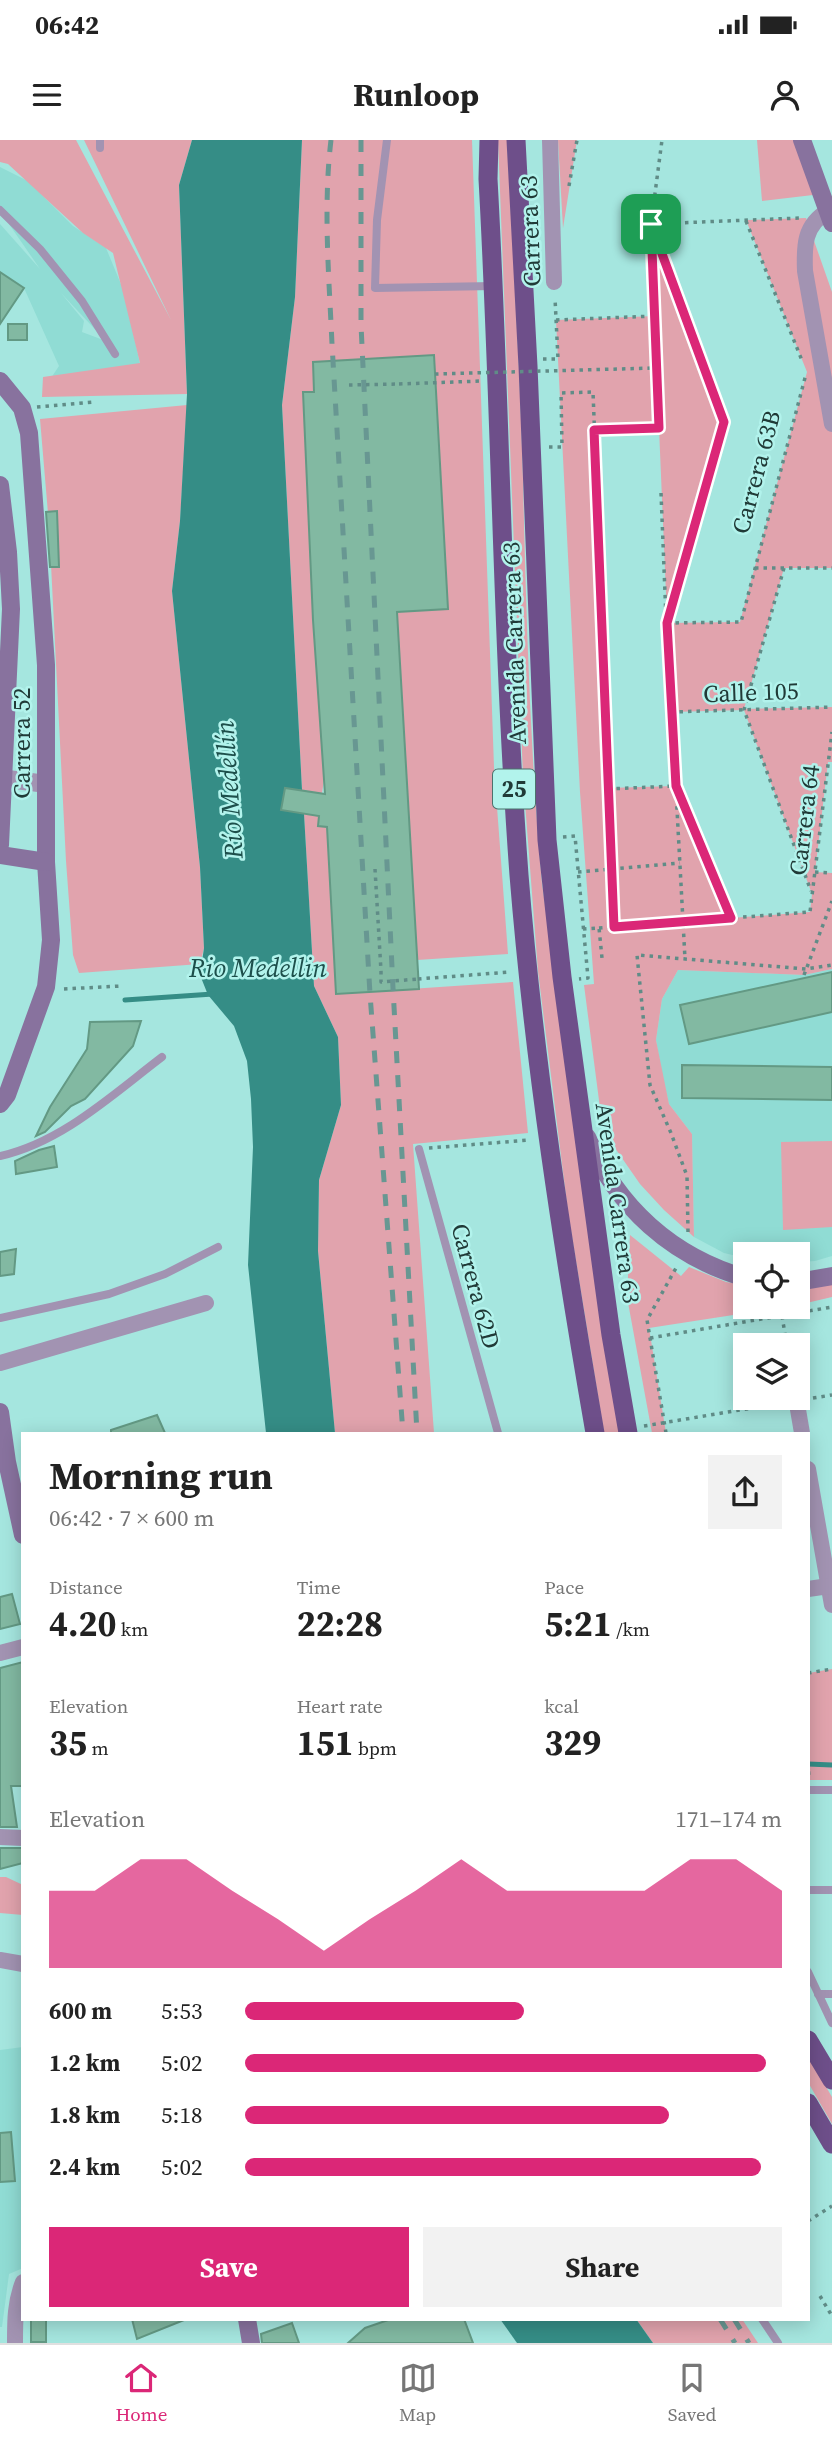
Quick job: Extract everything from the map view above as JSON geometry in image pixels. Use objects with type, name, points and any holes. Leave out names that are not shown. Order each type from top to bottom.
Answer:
[{"type":"highway","name":"Avenida Carrera 63","points":[[489,140],[488,179],[515,808],[525,941],[553,1171],[595,1432]]},
{"type":"highway","name":"Avenida Carrera 63","points":[[516,140],[529,378],[547,840],[562,977],[614,1356],[635,1430]]},
{"type":"highway","points":[[810,2043],[832,2080]]},
{"type":"highway","points":[[810,2106],[832,2144]]},
{"type":"main road","points":[[802,140],[825,218]]},
{"type":"main road","name":"Carrera 52","points":[[0,1104],[16,1070],[46,987],[51,940],[46,862],[46,665],[29,433],[22,408],[2,385]]},
{"type":"main road","name":"Carrera 52","points":[[0,485],[11,609],[0,845]]},
{"type":"main road","points":[[0,855],[46,862]]},
{"type":"main road","points":[[584,1132],[602,1170],[616,1190],[658,1234],[682,1252],[733,1274]]},
{"type":"main road","points":[[810,1280],[832,1276]]},
{"type":"main road","points":[[0,1412],[4,1463],[21,1527]]},
{"type":"main road","points":[[247,2321],[251,2343]]},
{"type":"street","name":"Carrera 63","points":[[550,140],[554,282]]},
{"type":"street","points":[[825,218],[807,233],[804,250],[805,271],[832,424]]},
{"type":"street","points":[[2,778],[46,784]]},
{"type":"street","points":[[0,1363],[206,1304]]},
{"type":"street","points":[[799,1410],[802,1432]]},
{"type":"street","points":[[810,1480],[832,1605]]},
{"type":"street","points":[[810,1590],[829,1586]]},
{"type":"street","points":[[0,1653],[21,1648]]},
{"type":"street","points":[[0,1837],[21,1838]]},
{"type":"street","points":[[0,1960],[21,1964]]},
{"type":"street","points":[[15,2342],[15,2313],[21,2287]]},
{"type":"street","points":[[9,2343],[20,2343]]},
{"type":"lane","points":[[387,140],[377,220],[375,288],[494,285]]},
{"type":"lane","points":[[0,210],[40,249],[74,290],[115,354]]},
{"type":"lane","points":[[0,1156],[19,1152],[82,1118],[162,1058]]},
{"type":"lane","name":"Carrera 62D","points":[[419,1149],[498,1432]]},
{"type":"lane","points":[[0,1318],[109,1294],[165,1273],[218,1247]]},
{"type":"lane","points":[[810,1790],[832,1790]]},
{"type":"lane","points":[[810,1890],[832,1889]]},
{"type":"lane","points":[[810,1976],[832,2023]]},
{"type":"lane","points":[[818,1994],[832,1994]]},
{"type":"lane","points":[[763,2321],[778,2343]]},
{"type":"path","points":[[594,430],[659,428],[651,224],[662,140]]},
{"type":"path","points":[[651,224],[825,218]]},
{"type":"path","points":[[746,220],[807,372]]},
{"type":"path","points":[[651,224],[724,422],[667,623]]},
{"type":"path","name":"Carrera 63","points":[[541,359],[558,359],[554,282]]},
{"type":"path","points":[[556,320],[654,316]]},
{"type":"path","name":"Carrera 63B","points":[[667,623],[741,622],[816,335]]},
{"type":"path","points":[[435,374],[655,368]]},
{"type":"path","points":[[349,385],[498,380]]},
{"type":"path","points":[[547,447],[562,447],[561,393],[593,392],[614,927]]},
{"type":"path","points":[[45,405],[94,402]]},
{"type":"path","points":[[662,493],[685,959]]},
{"type":"path","points":[[755,568],[832,568]]},
{"type":"path","points":[[784,568],[744,710],[812,894]]},
{"type":"path","name":"Calle 105","points":[[671,712],[832,707]]},
{"type":"path","name":"Carrera 64","points":[[731,918],[810,912],[832,732]]},
{"type":"path","points":[[608,789],[676,786]]},
{"type":"path","points":[[583,929],[731,918],[676,786]]},
{"type":"path","points":[[560,837],[575,836],[588,978]]},
{"type":"path","points":[[578,872],[680,863]]},
{"type":"path","points":[[375,869],[381,982],[515,972]]},
{"type":"path","points":[[815,872],[832,873]]},
{"type":"path","name":"Carrera 64","points":[[804,975],[832,901]]},
{"type":"path","points":[[599,928],[602,958]]},
{"type":"path","points":[[688,1239],[687,1176],[650,1085],[637,955],[806,969],[832,965]]},
{"type":"path","points":[[64,989],[121,986]]},
{"type":"path","points":[[419,1149],[536,1140]]},
{"type":"path","points":[[666,1432],[648,1320],[676,1268]]},
{"type":"path","points":[[810,1311],[832,1307]]},
{"type":"path","points":[[650,1338],[764,1319]]},
{"type":"path","points":[[810,1398],[832,1395]]},
{"type":"path","points":[[635,1430],[736,1410]]},
{"type":"path","points":[[810,1673],[832,1669]]},
{"type":"path","points":[[810,2220],[832,2206]]},
{"type":"path","points":[[820,2295],[832,2316]]},
{"type":"shaded area","points":[[0,140],[76,140],[171,320],[84,140],[192,140],[179,185],[187,394],[42,397],[43,377],[140,363],[113,253],[83,233],[8,164],[0,162]]},
{"type":"shaded area","points":[[302,140],[472,140],[494,767],[508,954],[417,960],[313,362],[314,392],[303,392],[324,780],[322,793],[302,790],[282,405],[295,297]]},
{"type":"shaded area","points":[[498,140],[507,140],[520,395],[529,682],[542,884],[623,1432],[604,1432],[568,1212],[538,971],[523,777]]},
{"type":"shaded area","points":[[558,140],[577,140],[563,228]]},
{"type":"shaded area","points":[[757,140],[794,140],[813,195],[762,201]]},
{"type":"shaded area","points":[[0,167],[28,181],[73,226],[106,248],[125,294],[140,364],[51,378],[59,366],[24,288],[0,272],[0,224],[40,269],[0,211]],"holes":[[[61,293],[106,341],[82,332],[84,321]]]},
{"type":"shaded area","points":[[806,218],[832,292],[832,568],[784,568],[744,709],[832,707],[832,762],[828,762],[815,872],[832,873],[832,969],[804,975],[678,970],[662,999],[656,1040],[669,1104],[692,1134],[694,1237],[640,1184],[615,1148],[600,1108],[584,985],[594,984],[580,792],[556,320],[655,316],[651,224],[724,421],[667,622],[659,428],[594,431],[608,788],[675,786],[731,918],[810,912],[812,894],[744,710],[671,712],[667,623],[740,622],[807,372],[746,220]]},
{"type":"shaded area","points":[[187,405],[180,521],[172,591],[200,867],[204,948],[200,964],[79,973],[73,955],[66,861],[49,525],[40,419]]},
{"type":"shaded area","points":[[304,814],[320,816],[327,827],[336,994],[513,982],[528,1133],[413,1144],[434,1432],[335,1432],[318,1251],[319,1180],[341,1105],[338,1037],[314,986]]},
{"type":"shaded area","points":[[832,969],[832,1256],[810,1261],[810,1242],[733,1242],[733,1255],[724,1253],[694,1237],[692,1134],[669,1104],[662,1074],[656,1040],[662,999],[678,970],[804,975]]},
{"type":"shaded area","points":[[832,1141],[832,1227],[783,1230],[781,1142]]},
{"type":"shaded area","points":[[630,1235],[681,1276],[689,1267],[733,1283],[733,1315],[649,1328],[666,1432],[652,1432],[627,1297]]},
{"type":"shaded area","points":[[832,1283],[832,1297],[810,1302],[810,1286]]},
{"type":"shaded area","points":[[832,1669],[832,1780],[810,1780],[810,1673]]},
{"type":"shaded area","points":[[0,1877],[6,1877],[21,1884],[21,1915],[0,1913]]},
{"type":"shaded area","points":[[21,2047],[21,2269],[9,2274],[2,2327],[0,2327],[0,2050]]},
{"type":"shaded area","points":[[810,2059],[832,2097],[832,2124],[810,2086]]},
{"type":"shaded area","points":[[637,2321],[743,2321],[758,2343],[653,2343]]},
{"type":"water","points":[[192,140],[302,140],[295,297],[282,405],[302,790],[285,788],[282,810],[304,814],[314,986],[338,1037],[341,1105],[319,1180],[318,1251],[335,1432],[266,1432],[248,1265],[253,1147],[247,1061],[234,1026],[208,995],[200,975],[204,948],[200,867],[172,591],[180,521],[187,394],[179,185]]},
{"type":"water","points":[[501,2321],[637,2321],[653,2343],[517,2343]]},
{"type":"building","points":[[0,272],[24,288],[0,324]]},
{"type":"building","points":[[8,324],[27,324],[27,340],[8,340]]},
{"type":"building","points":[[434,355],[448,609],[397,612],[419,989],[336,994],[327,827],[318,826],[319,816],[281,810],[285,788],[325,794],[313,620],[303,392],[314,392],[313,362]]},
{"type":"building","points":[[57,511],[59,567],[50,567],[46,512]]},
{"type":"building","points":[[832,972],[832,1012],[689,1044],[680,1005]]},
{"type":"building","points":[[141,1021],[133,1046],[85,1099],[71,1106],[45,1132],[36,1136],[50,1107],[87,1049],[90,1022]]},
{"type":"building","points":[[682,1065],[832,1067],[832,1100],[682,1098]]},
{"type":"building","points":[[54,1146],[57,1167],[16,1174],[15,1161]]},
{"type":"building","points":[[16,1249],[14,1274],[0,1276],[0,1252]]},
{"type":"building","points":[[157,1415],[165,1432],[111,1432]]},
{"type":"building","points":[[12,1594],[20,1624],[0,1629],[0,1597]]},
{"type":"building","points":[[21,1663],[21,1786],[11,1786],[17,1827],[0,1827],[0,1668]]},
{"type":"building","points":[[0,1848],[21,1848],[21,1864],[0,1869]]},
{"type":"building","points":[[11,2132],[15,2181],[0,2182],[0,2133]]},
{"type":"building","points":[[31,2321],[46,2321],[46,2342],[31,2342]]},
{"type":"building","points":[[132,2321],[182,2321],[137,2339]]},
{"type":"building","points":[[385,2321],[465,2321],[473,2343],[348,2343],[365,2328]]},
{"type":"building","points":[[292,2323],[299,2343],[262,2343],[261,2334]]},
{"type":"waterway","name":"Rio Medellin","points":[[125,1000],[213,994]]},
{"type":"waterway","points":[[810,1764],[832,1765]]},
{"type":"railway","points":[[331,140],[327,216],[332,344],[370,994],[403,1432]]},
{"type":"railway","points":[[361,140],[361,325],[417,1432]]},
{"type":"railway","points":[[721,2321],[735,2343]]},
{"type":"railway","points":[[735,2321],[749,2343]]},
{"type":"route","points":[[651,224],[724,422],[667,623],[676,786],[731,918],[614,927],[594,430],[659,428],[651,224]]},
{"type":"water label","name":"Río Medellín","points":[[229,790]]}]
